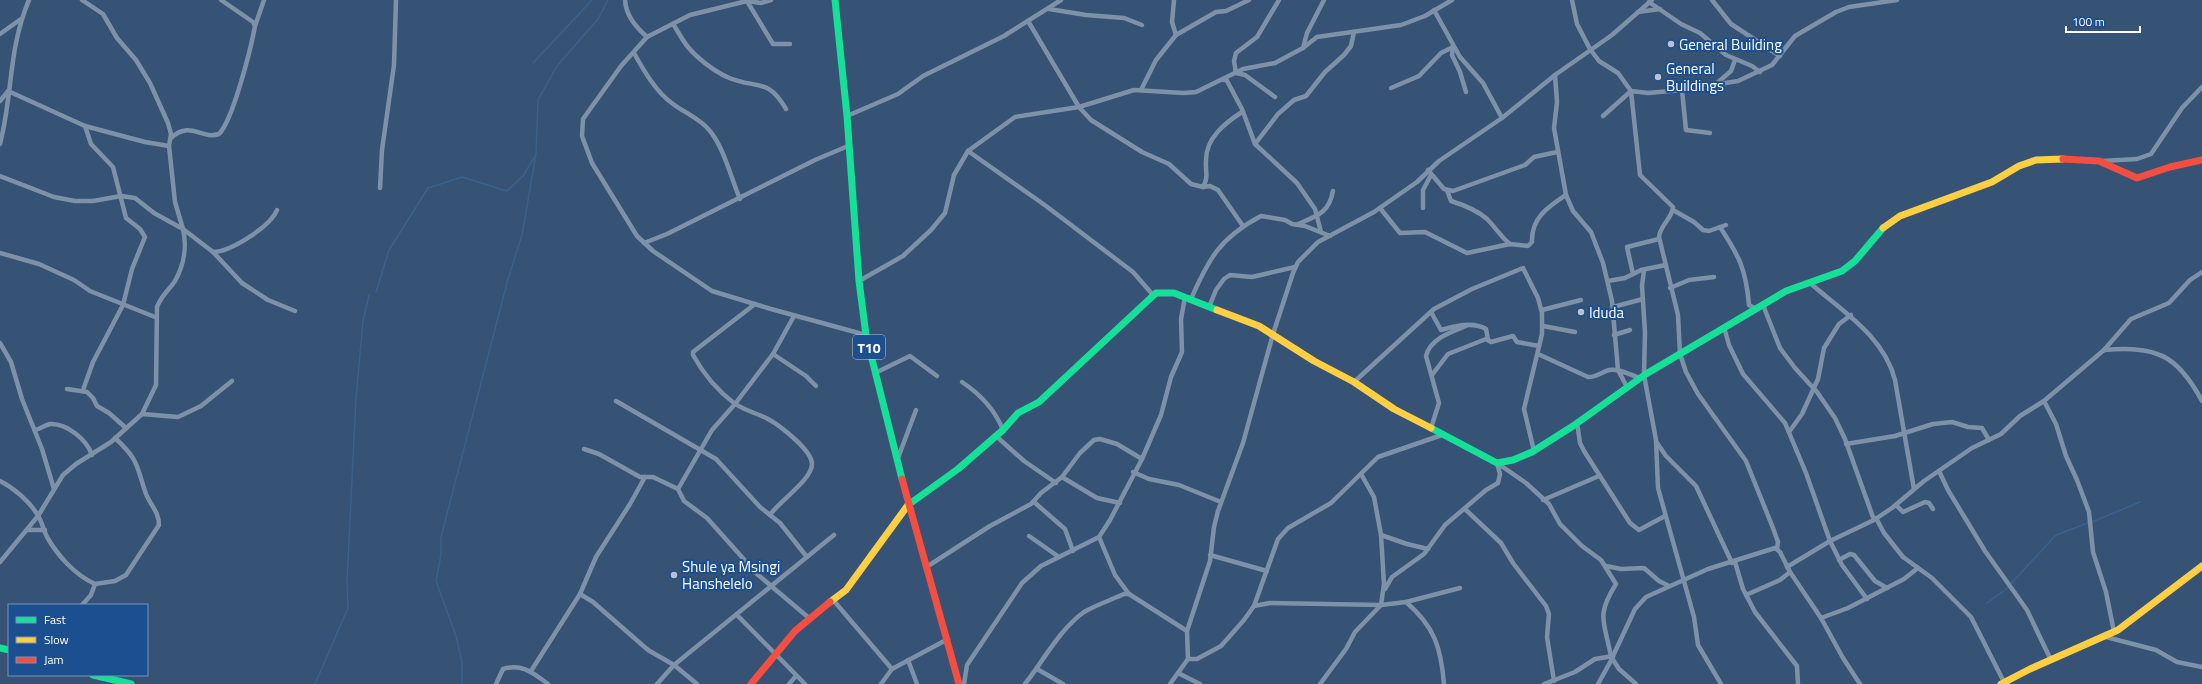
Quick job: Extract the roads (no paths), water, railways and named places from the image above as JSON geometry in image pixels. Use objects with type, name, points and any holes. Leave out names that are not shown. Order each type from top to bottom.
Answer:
[{"type":"main road","name":"T10","points":[[835,0],[847,116],[859,281],[866,335],[897,460],[948,639],[958,684]]},
{"type":"main road","points":[[751,684],[809,618],[834,601],[857,577],[910,502],[955,471],[1003,430],[1018,414],[1039,402],[1087,359],[1153,295],[1165,292],[1188,298],[1252,322],[1314,361],[1354,382],[1394,409],[1497,463],[1515,459],[1534,451],[1642,376],[1795,287],[1832,276],[1848,267],[1880,230],[1890,221],[1900,216],[1982,186],[2006,176],[2019,166],[2036,160],[2074,158],[2099,161],[2137,178],[2170,167],[2202,160]]},
{"type":"main road","points":[[2003,683],[2050,658],[2106,637],[2176,588],[2202,566]]},
{"type":"main road","points":[[97,676],[131,684]]},
{"type":"street","points":[[0,144],[6,114],[13,49],[21,19],[29,0]]},
{"type":"street","points":[[0,562],[38,516],[54,489],[68,470],[115,438],[142,414],[156,385],[155,317],[161,297],[175,281],[182,264],[185,249],[183,229],[175,202],[168,123],[162,107],[136,60],[117,38],[103,14],[82,0]]},
{"type":"street","points":[[221,0],[253,22],[255,26]]},
{"type":"street","points":[[170,138],[178,131],[189,130],[214,136],[219,134],[224,129],[244,74],[255,26],[264,0]]},
{"type":"street","points":[[380,188],[382,150],[394,64],[396,0]]},
{"type":"street","points":[[625,0],[626,8],[631,19],[647,37]]},
{"type":"street","points":[[771,0],[761,3],[747,1],[690,14],[647,37],[621,66],[583,118],[581,131],[585,148],[598,174],[644,243],[673,266],[684,271],[712,291],[794,316],[866,335]]},
{"type":"street","points":[[847,116],[894,96],[926,75],[972,53],[1049,9],[1059,0]]},
{"type":"street","points":[[1174,0],[1172,22],[1176,35]]},
{"type":"street","points":[[1141,90],[1156,60],[1176,35],[1216,12],[1226,11],[1249,0]]},
{"type":"street","points":[[1236,72],[1234,61],[1236,53],[1256,37],[1278,0]]},
{"type":"street","points":[[1303,48],[1307,33],[1324,0]]},
{"type":"street","points":[[1442,0],[1443,6]]},
{"type":"street","points":[[859,281],[903,256],[942,218],[948,202],[954,175],[968,151],[1015,117],[1079,107],[1141,90],[1192,93],[1223,80],[1236,72],[1275,63],[1303,48],[1317,37],[1401,25],[1443,6],[1452,0]]},
{"type":"street","points":[[1572,0],[1578,25],[1590,49],[1599,61],[1618,73],[1631,91],[1640,175],[1670,202],[1673,210],[1694,222],[1703,230],[1726,225]]},
{"type":"street","points":[[1712,0],[1731,24],[1780,56]]},
{"type":"street","points":[[1603,116],[1631,91],[1648,93],[1682,90],[1738,81],[1760,72],[1772,65],[1795,36],[1836,12],[1849,7],[1897,0]]},
{"type":"street","points":[[747,1],[773,44],[790,44]]},
{"type":"street","points":[[1170,684],[1188,659],[1187,632],[1210,555],[1214,527],[1221,502],[1243,443],[1273,334],[1295,267],[1312,246],[1380,208],[1417,182],[1428,170],[1502,118],[1590,49],[1612,35],[1651,1],[1681,24],[1700,33],[1726,55],[1752,66],[1760,72]]},
{"type":"street","points":[[1049,9],[1086,15],[1124,18],[1142,26]]},
{"type":"street","points":[[1637,12],[1660,9]]},
{"type":"street","points":[[1434,10],[1453,46],[1465,64],[1483,83],[1502,118]]},
{"type":"street","points":[[0,34],[21,19]]},
{"type":"street","points":[[1028,21],[1079,107],[1099,127],[1152,158],[1169,164],[1187,181],[1203,187],[1210,186],[1218,190],[1243,226]]},
{"type":"street","points":[[673,24],[688,47],[716,70],[729,77],[770,89],[780,98],[786,109]]},
{"type":"street","points":[[1255,144],[1278,114],[1294,100],[1307,95],[1326,72],[1344,55],[1351,46],[1354,32]]},
{"type":"street","points":[[1391,88],[1419,76],[1441,54],[1453,46]]},
{"type":"street","points":[[1453,46],[1452,55],[1460,72],[1466,92]]},
{"type":"street","points":[[634,53],[660,93],[673,105],[705,126],[713,135],[740,199]]},
{"type":"street","points":[[1716,84],[1732,71],[1735,60]]},
{"type":"street","points":[[1236,72],[1245,75],[1275,96]]},
{"type":"street","points":[[1556,75],[1557,102],[1554,124],[1557,152],[1566,195],[1573,211],[1591,232],[1608,281],[1613,307],[1614,335],[1618,370],[1627,387]]},
{"type":"street","points":[[1223,80],[1226,78],[1239,102],[1255,144],[1297,183],[1318,214],[1321,232]]},
{"type":"street","points":[[2099,161],[2137,160],[2151,154],[2182,108],[2202,87]]},
{"type":"street","points":[[1682,90],[1686,130],[1710,133]]},
{"type":"street","points":[[0,100],[8,91]]},
{"type":"street","points":[[8,91],[85,126],[145,142],[169,146]]},
{"type":"street","points":[[1203,187],[1207,180],[1206,160],[1210,145],[1220,128],[1242,112]]},
{"type":"street","points":[[83,390],[93,362],[123,305],[132,269],[145,237],[140,229],[126,218],[113,167],[91,144],[85,126]]},
{"type":"street","points":[[644,243],[667,234],[740,199],[815,160],[848,146]]},
{"type":"street","points":[[968,151],[1046,206],[1133,272],[1153,295]]},
{"type":"street","points":[[1447,190],[1453,191],[1467,187],[1525,165],[1534,157],[1557,152]]},
{"type":"street","points":[[1428,170],[1431,175],[1447,190],[1451,201],[1471,209],[1484,217],[1499,235],[1510,244]]},
{"type":"street","points":[[1423,208],[1423,190],[1431,175]]},
{"type":"street","points":[[0,176],[54,197],[75,201],[92,201],[121,196],[135,198],[154,213],[183,229],[213,252],[242,282],[268,300],[296,311]]},
{"type":"street","points":[[1298,224],[1328,208],[1333,191]]},
{"type":"street","points":[[1380,208],[1399,232],[1425,232],[1467,253],[1510,244],[1526,247],[1530,244],[1532,230],[1546,208],[1566,195]]},
{"type":"street","points":[[213,252],[225,250],[262,229],[277,210]]},
{"type":"street","points":[[1673,210],[1661,228],[1660,239],[1670,288],[1678,315],[1680,354],[1693,386],[1746,461],[1778,542],[1777,549],[1790,572],[1821,618],[1843,658],[1860,684]]},
{"type":"street","points":[[964,684],[966,665],[1018,589],[1041,566],[1099,537],[1120,503],[1134,472],[1142,459],[1161,415],[1172,377],[1182,352],[1181,319],[1188,298],[1216,250],[1243,226],[1262,216],[1285,220],[1292,224],[1298,224],[1330,236]]},
{"type":"street","points":[[1720,227],[1739,257],[1744,269],[1749,305],[1748,314]]},
{"type":"street","points":[[1633,274],[1627,247],[1660,239]]},
{"type":"street","points":[[0,253],[39,264],[74,280],[90,291],[155,317]]},
{"type":"street","points":[[1608,281],[1666,265]]},
{"type":"street","points":[[1209,307],[1216,290],[1224,279],[1230,275],[1252,277],[1295,267]]},
{"type":"street","points":[[1354,382],[1431,312],[1452,299],[1522,268],[1529,277],[1542,310],[1543,326],[1538,354],[1524,409],[1534,451]]},
{"type":"street","points":[[1644,270],[1643,299],[1645,358],[1642,376],[1656,440],[1657,480],[1665,516],[1694,617],[1698,645],[1721,684]]},
{"type":"street","points":[[1787,567],[1830,541],[1875,519],[1972,448],[2001,434],[2020,416],[2044,401],[2104,350],[2131,319],[2169,303],[2190,280],[2202,272]]},
{"type":"street","points":[[1670,288],[1689,280],[1714,277]]},
{"type":"street","points":[[1810,283],[1851,314],[1877,344],[1890,364],[1895,380],[1914,489]]},
{"type":"street","points":[[1613,307],[1643,299]]},
{"type":"street","points":[[1542,310],[1582,300]]},
{"type":"street","points":[[754,304],[693,354],[716,387],[735,404],[768,420],[795,439],[804,448],[812,463],[800,484],[789,497],[778,504],[770,515]]},
{"type":"street","points":[[1749,305],[1756,309]]},
{"type":"street","points":[[1763,305],[1780,348],[1830,410],[1846,444],[1875,519],[1908,562],[1932,578],[1971,617],[2003,683]]},
{"type":"street","points":[[1431,312],[1442,330],[1452,326],[1485,328],[1488,339],[1491,342],[1513,336],[1517,342],[1539,346]]},
{"type":"street","points":[[1789,432],[1802,414],[1820,372],[1821,357],[1824,348],[1840,324],[1851,314]]},
{"type":"street","points":[[678,489],[718,423],[735,404],[773,354],[794,316]]},
{"type":"street","points":[[1431,428],[1439,403],[1426,356],[1427,350],[1438,339],[1466,326]]},
{"type":"street","points":[[1543,326],[1575,332]]},
{"type":"street","points":[[1724,327],[1729,345],[1743,374],[1781,418],[1789,432],[1806,473],[1830,541],[1839,560],[1867,598]]},
{"type":"street","points":[[1614,335],[1630,330]]},
{"type":"street","points":[[1432,375],[1448,354],[1488,339]]},
{"type":"street","points":[[0,343],[11,362],[54,489]]},
{"type":"street","points":[[2104,350],[2135,348],[2164,356],[2190,379],[2202,401]]},
{"type":"street","points":[[773,354],[806,376],[816,386]]},
{"type":"street","points":[[1538,354],[1562,367],[1590,378],[1610,370],[1618,370],[1642,376]]},
{"type":"street","points":[[875,373],[910,356],[938,376]]},
{"type":"street","points":[[142,414],[178,417],[200,406],[232,381]]},
{"type":"street","points":[[962,382],[975,391],[984,401],[999,420],[1003,430]]},
{"type":"street","points":[[67,389],[83,390],[91,395],[97,406],[109,412],[126,428]]},
{"type":"street","points":[[616,401],[716,459],[770,515],[780,523],[807,557]]},
{"type":"street","points":[[2044,401],[2056,424],[2066,456],[2089,512],[2093,552],[2106,592],[2114,632]]},
{"type":"street","points":[[897,460],[916,410]]},
{"type":"street","points":[[1577,422],[1582,447],[1621,512],[1634,528],[1643,528],[1665,516]]},
{"type":"street","points":[[1846,444],[1904,434],[1933,424],[1952,422],[1965,427],[1983,428],[1989,440]]},
{"type":"street","points":[[35,430],[51,424],[60,426],[83,440],[89,446],[92,455]]},
{"type":"street","points":[[1188,659],[1197,659],[1221,646],[1254,606],[1282,533],[1292,525],[1331,503],[1378,457],[1442,435]]},
{"type":"street","points":[[996,436],[1029,466],[1056,483]]},
{"type":"street","points":[[0,481],[23,499],[38,516],[52,545],[75,572],[95,584],[115,581],[126,574],[159,525],[157,513],[146,494],[135,460],[115,438]]},
{"type":"street","points":[[928,566],[990,526],[1034,502],[1041,493],[1062,477],[1080,453],[1096,440],[1117,444],[1142,459]]},
{"type":"street","points":[[1656,440],[1666,456],[1696,486],[1734,563],[1746,595],[1762,621],[1795,661],[1798,670],[1798,684]]},
{"type":"street","points":[[584,450],[599,454],[640,477],[660,479],[678,489],[684,501],[707,518],[756,574],[809,618]]},
{"type":"street","points":[[1497,463],[1526,484],[1549,504],[1560,524],[1606,566],[1616,582],[1606,600],[1602,618],[1612,657],[1620,669],[1636,684]]},
{"type":"street","points":[[1383,592],[1392,577],[1424,554],[1442,528],[1500,480],[1500,472],[1497,463]]},
{"type":"street","points":[[1939,471],[1948,490],[1985,551],[2009,582],[2039,631],[2050,658]]},
{"type":"street","points":[[1134,472],[1149,479],[1179,485],[1221,502]]},
{"type":"street","points":[[1320,684],[1344,651],[1355,632],[1381,605],[1384,568],[1381,534],[1374,497],[1361,474]]},
{"type":"street","points":[[1543,500],[1599,476]]},
{"type":"street","points":[[531,671],[580,594],[596,558],[633,500],[645,477]]},
{"type":"street","points":[[1062,477],[1090,495],[1120,503]]},
{"type":"street","points":[[1034,502],[1067,532],[1073,551]]},
{"type":"street","points":[[1896,505],[1903,512],[1925,502],[1930,503],[1933,509]]},
{"type":"street","points":[[1465,509],[1501,543],[1513,563],[1534,588],[1548,610],[1550,619],[1548,637],[1554,681]]},
{"type":"street","points":[[27,530],[45,530]]},
{"type":"street","points":[[1381,534],[1408,544],[1428,548]]},
{"type":"street","points":[[658,684],[674,665],[772,587],[834,535]]},
{"type":"street","points":[[1029,536],[1059,557]]},
{"type":"street","points":[[1099,537],[1115,575],[1130,594],[1149,609],[1187,632]]},
{"type":"street","points":[[1598,684],[1638,604],[1646,597],[1708,570],[1734,563],[1770,549],[1777,549]]},
{"type":"street","points":[[1839,560],[1850,554],[1854,555],[1875,581],[1887,588]]},
{"type":"street","points":[[1210,555],[1268,571]]},
{"type":"street","points":[[1606,566],[1616,569],[1644,568],[1659,581],[1670,586]]},
{"type":"street","points":[[1821,618],[1848,608],[1909,577],[1918,568]]},
{"type":"street","points":[[1746,595],[1780,580],[1790,572]]},
{"type":"street","points":[[83,604],[91,595],[95,584]]},
{"type":"street","points":[[1254,606],[1270,604],[1288,605],[1338,603],[1381,605],[1406,602],[1460,588]]},
{"type":"street","points":[[580,594],[593,602],[648,650],[674,665],[697,684]]},
{"type":"street","points":[[1025,684],[1056,641],[1082,614],[1124,594],[1130,594]]},
{"type":"street","points":[[834,601],[892,669]]},
{"type":"street","points":[[1406,602],[1423,618],[1435,637],[1441,655],[1444,684]]},
{"type":"street","points":[[737,615],[805,684]]},
{"type":"street","points":[[2106,637],[2156,650],[2177,662],[2202,667]]},
{"type":"street","points":[[881,684],[892,669],[948,639]]},
{"type":"street","points":[[1544,684],[1575,672],[1595,659],[1612,657]]},
{"type":"street","points":[[908,660],[918,684]]},
{"type":"street","points":[[496,684],[503,669],[519,666],[531,671],[548,684]]},
{"type":"street","points":[[1037,669],[1063,684]]},
{"type":"street","points":[[1178,674],[1200,684]]},
{"type":"street","points":[[789,684],[796,676]]},
{"type":"waterway","points":[[533,63],[592,0]]},
{"type":"waterway","points":[[462,684],[462,662],[456,636],[436,581],[441,555],[441,537],[508,279],[522,235],[536,154],[538,100],[557,66],[598,19],[608,0]]},
{"type":"waterway","points":[[376,292],[389,250],[428,188],[462,177],[507,191],[523,176],[535,156]]},
{"type":"waterway","points":[[315,684],[348,608],[347,581],[356,398],[363,321],[369,295]]},
{"type":"waterway","points":[[2092,522],[2140,502]]},
{"type":"waterway","points":[[1987,603],[2005,590],[2056,535],[2088,523]]},
{"type":"place","name":"General Building","points":[[1671,44]]},
{"type":"place","name":"General Buildings","points":[[1658,77]]},
{"type":"place","name":"Iduda","points":[[1581,312]]},
{"type":"place","name":"Shule ya Msingi Hanshelelo","points":[[674,575]]}]
